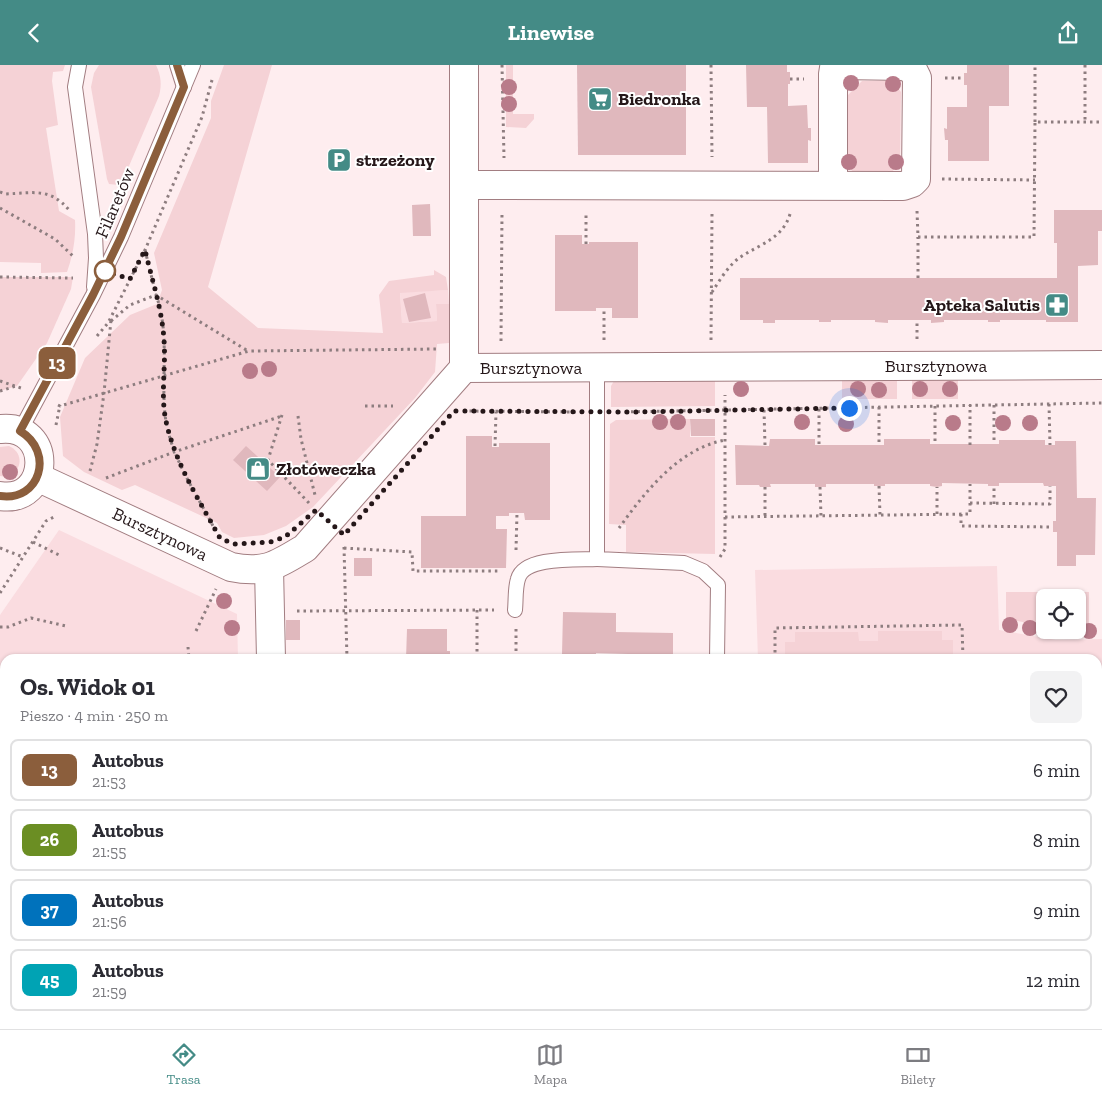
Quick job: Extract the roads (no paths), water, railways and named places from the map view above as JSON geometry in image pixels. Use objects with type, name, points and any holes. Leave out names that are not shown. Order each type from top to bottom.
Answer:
[{"type":"street","points":[[464,65],[464,368]]},
{"type":"street","points":[[465,185],[903,186],[912,183],[916,179],[917,77],[913,70],[904,66],[842,65],[834,68],[832,74],[833,185]]},
{"type":"street","name":"Bursztynowa","points":[[37,477],[82,487],[231,567],[244,570],[268,568],[278,565],[305,548],[322,516],[464,368],[601,357],[1102,365]]},
{"type":"street","points":[[0,496],[13,496],[23,493],[37,477],[40,462],[37,447],[32,440],[10,430]]},
{"type":"street","points":[[268,568],[271,654]]},
{"type":"lane","points":[[79,65],[75,87],[95,234],[96,258],[93,295]]},
{"type":"lane","points":[[177,65],[184,87]]},
{"type":"lane","name":"Filaretów","points":[[10,430],[93,295],[121,237],[193,65]]},
{"type":"lane","points":[[597,559],[598,412],[601,357]]},
{"type":"lane","points":[[515,610],[518,578],[522,571],[539,562],[597,559],[684,563],[703,571],[718,585],[717,654]]},
{"type":"place","name":"Biedronka","points":[[600,99]]},
{"type":"place","name":"strzeżony","points":[[339,160]]},
{"type":"place","name":"Apteka Salutis","points":[[1057,305]]},
{"type":"place","name":"Złotóweczka","points":[[258,469]]}]
